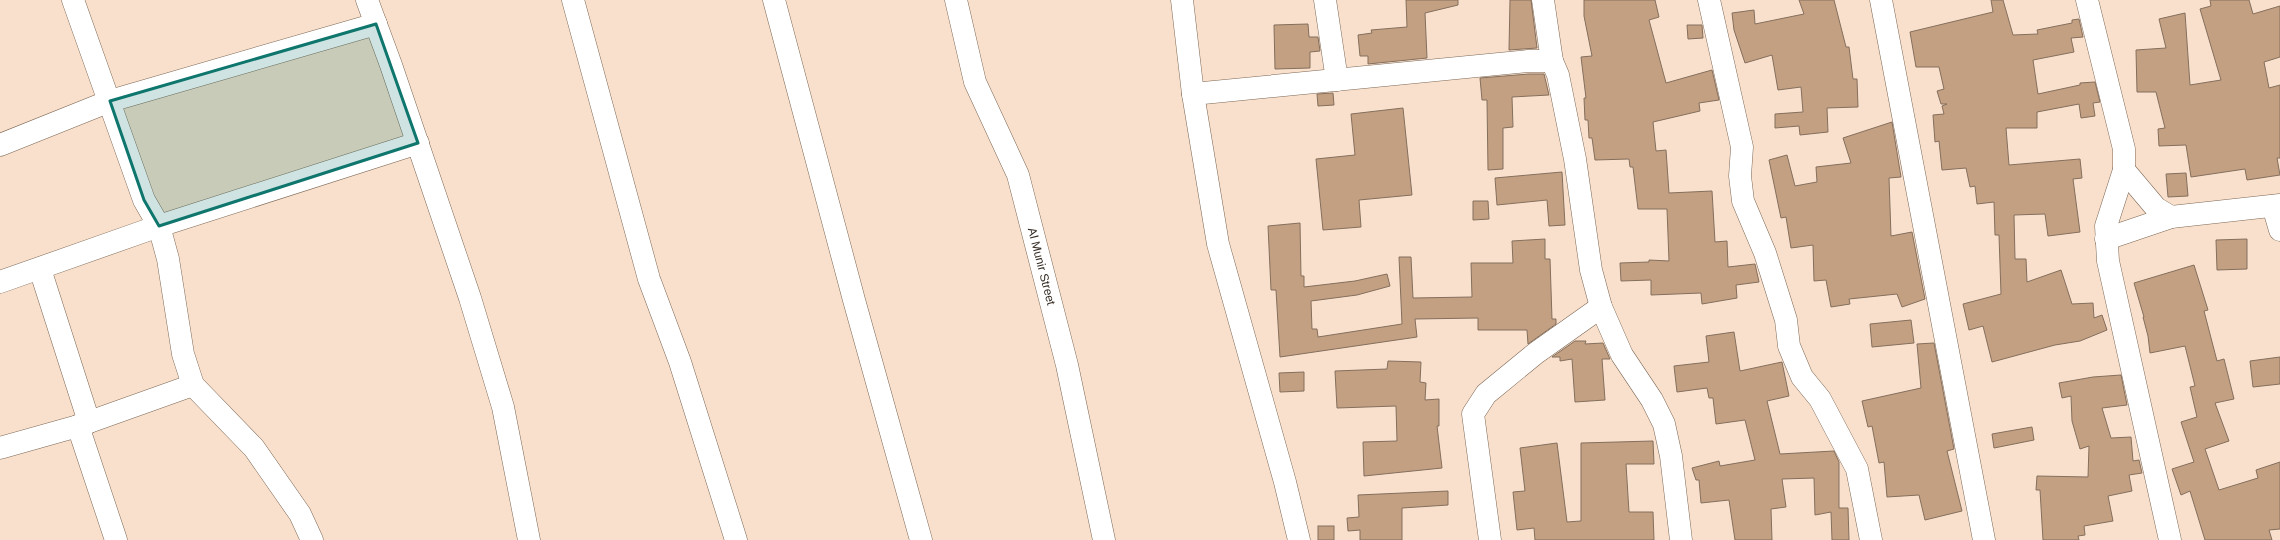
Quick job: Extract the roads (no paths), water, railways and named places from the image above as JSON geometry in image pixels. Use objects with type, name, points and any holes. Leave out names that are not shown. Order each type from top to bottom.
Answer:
[{"type":"street","points":[[73,0],[144,200],[159,226],[168,259],[183,354],[193,385],[254,448],[300,514],[312,540]]},
{"type":"street","points":[[367,0],[418,143],[470,298],[503,407],[529,540]]},
{"type":"street","points":[[573,0],[649,279],[680,362],[736,540]]},
{"type":"street","points":[[774,0],[854,300],[922,540]]},
{"type":"street","name":"Al Munir Street","points":[[956,0],[975,82],[1018,175],[1067,365],[1104,540]]},
{"type":"street","points":[[1182,0],[1193,94],[1218,244],[1286,482],[1299,540]]},
{"type":"street","points":[[1325,0],[1337,80]]},
{"type":"street","points":[[1544,0],[1552,61],[1558,75],[1574,159],[1591,270],[1601,307],[1622,355],[1652,400],[1664,424],[1671,456],[1680,540]]},
{"type":"street","points":[[1709,0],[1742,147],[1740,176],[1743,201],[1765,253],[1786,320],[1789,346],[1802,377],[1820,399],[1857,469],[1871,540]]},
{"type":"street","points":[[1881,0],[1984,540]]},
{"type":"street","points":[[2087,0],[2124,150],[2124,170],[2106,226],[2108,261],[2170,540]]},
{"type":"street","points":[[0,145],[110,101],[376,24]]},
{"type":"street","points":[[1193,94],[1528,61],[1552,61]]},
{"type":"street","points":[[0,282],[159,226],[418,143]]},
{"type":"street","points":[[2124,170],[2156,208],[2171,217]]},
{"type":"street","points":[[2106,239],[2171,217],[2277,206],[2280,230]]},
{"type":"street","points":[[40,269],[116,540]]},
{"type":"street","points":[[1490,540],[1473,414],[1486,394],[1536,353],[1601,307]]},
{"type":"street","points":[[0,448],[84,424],[193,385]]}]
